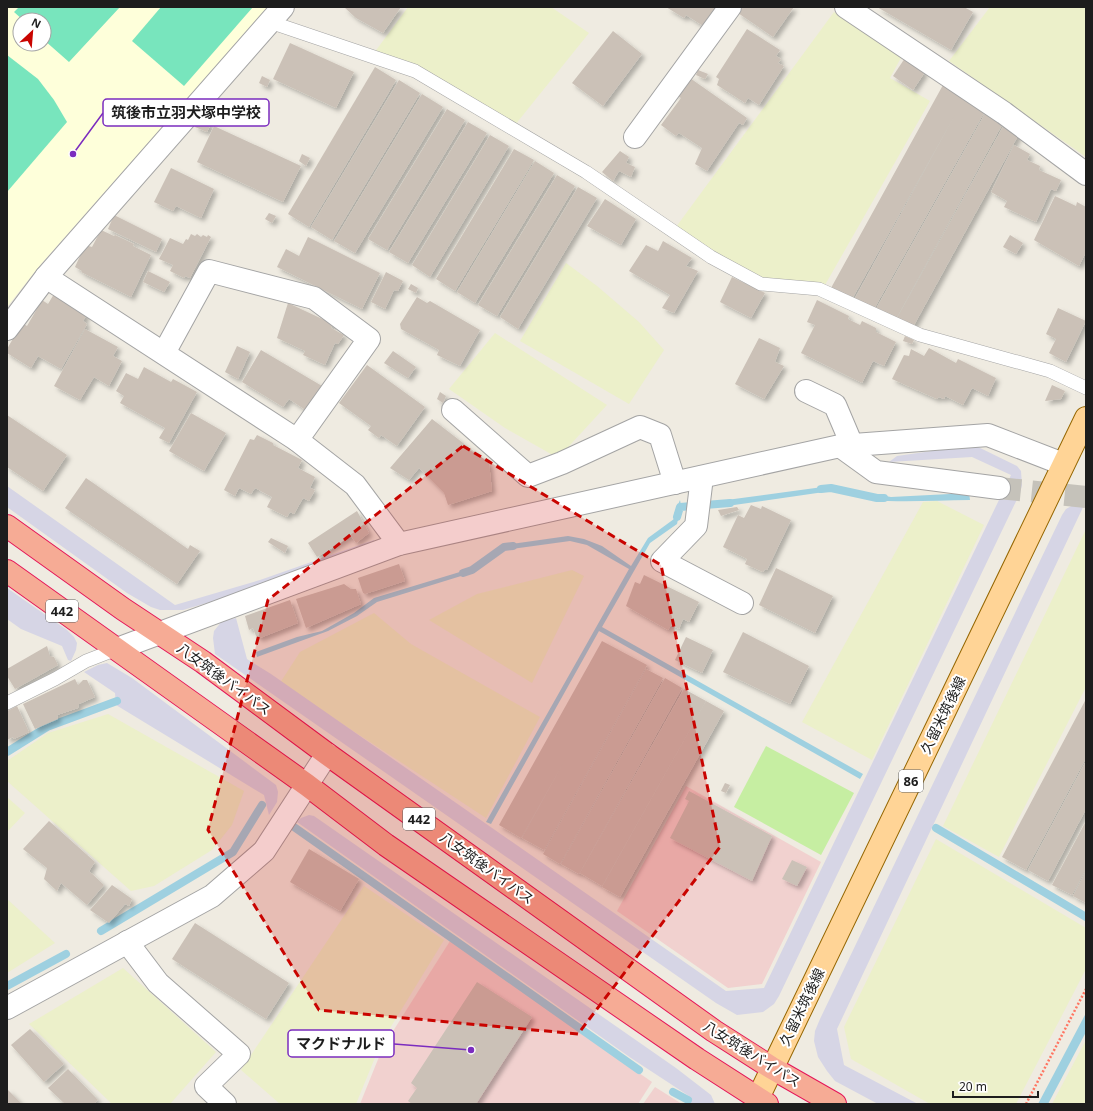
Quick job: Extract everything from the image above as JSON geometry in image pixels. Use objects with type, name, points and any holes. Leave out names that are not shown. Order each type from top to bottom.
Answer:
[{"type":"highway","name":"八女筑後バイパス","points":[[7,526],[123,609],[203,662],[327,754],[714,1031],[772,1068],[836,1104]]},
{"type":"highway","name":"442","points":[[7,571],[307,785],[393,849],[697,1059],[763,1101]]},
{"type":"main road","name":"久留米筑後線","points":[[763,1101],[772,1068],[1086,418]]},
{"type":"street","points":[[635,137],[730,7]]},
{"type":"street","points":[[846,7],[1004,113],[1086,174]]},
{"type":"street","points":[[7,329],[46,277],[277,14]]},
{"type":"street","points":[[164,353],[209,271],[314,298],[369,339],[297,440]]},
{"type":"street","points":[[46,277],[297,440],[355,485],[399,544]]},
{"type":"street","points":[[806,391],[835,405],[846,446],[876,472],[999,488]]},
{"type":"street","points":[[453,410],[528,476],[562,463],[640,427],[660,435],[675,483]]},
{"type":"street","points":[[117,649],[399,544],[846,446],[988,435],[1063,464]]},
{"type":"street","points":[[702,477],[696,526],[662,561],[742,603]]},
{"type":"street","points":[[7,1008],[212,896],[264,851],[327,754]]},
{"type":"street","points":[[127,942],[158,983],[239,1054],[206,1086],[225,1104]]},
{"type":"lane","points":[[277,14],[415,71],[586,172],[711,257],[761,284],[819,289],[920,334],[1050,371],[1086,388]]},
{"type":"lane","points":[[1063,464],[1086,446]]},
{"type":"lane","points":[[7,703],[55,679],[86,661],[117,649]]},
{"type":"path","points":[[1026,1104],[1086,989]]},
{"type":"highlighted area","points":[[463,446],[661,565],[720,847],[578,1034],[319,1010],[208,830],[268,600]]},
{"type":"shaded area","points":[[7,7],[268,7],[41,264],[7,307]]},
{"type":"shaded area","points":[[408,7],[551,7],[589,33],[515,125],[374,53]]},
{"type":"shaded area","points":[[990,7],[1086,7],[1086,157],[949,61]]},
{"type":"shaded area","points":[[834,12],[902,56],[890,78],[930,101],[825,285],[762,281],[676,227]]},
{"type":"shaded area","points":[[566,263],[597,286],[639,322],[664,350],[629,404],[520,341]]},
{"type":"shaded area","points":[[495,333],[607,405],[558,458],[505,428],[449,389]]},
{"type":"shaded area","points":[[974,445],[1017,466],[1021,471],[1022,485],[1020,493],[779,996],[774,1004],[763,1012],[737,1015],[716,1003],[215,654],[213,638],[214,631],[222,621],[236,618],[247,659],[271,674],[726,991],[764,988],[1011,475],[972,457],[889,462],[897,456]]},
{"type":"shaded area","points":[[7,486],[175,605],[260,580],[374,540],[375,543],[244,592],[183,610],[160,610],[151,607],[127,593],[7,507]]},
{"type":"shaded area","points":[[937,501],[984,525],[872,760],[802,722],[923,502]]},
{"type":"shaded area","points":[[1085,503],[837,1029],[844,1065],[918,1104],[878,1104],[835,1081],[818,1057],[814,1041],[815,1031],[1062,515],[1066,509],[1075,504]]},
{"type":"shaded area","points":[[1086,529],[1086,687],[999,857],[943,826]]},
{"type":"shaded area","points":[[572,570],[584,576],[532,683],[429,620],[477,594]]},
{"type":"shaded area","points":[[7,588],[67,630],[74,637],[77,643],[76,650],[71,661],[68,660],[62,646],[21,629],[7,619]]},
{"type":"shaded area","points":[[374,613],[411,644],[540,717],[486,818],[280,683],[300,652]]},
{"type":"shaded area","points":[[107,663],[132,678],[276,785],[278,792],[277,802],[269,815],[264,795],[116,705],[115,693],[84,672],[98,665]]},
{"type":"shaded area","points":[[108,714],[244,791],[232,825],[212,850],[154,886],[131,891],[7,781],[7,761],[48,733]]},
{"type":"shaded area","points":[[686,786],[821,862],[762,984],[728,988],[617,911]]},
{"type":"shaded area","points":[[7,797],[25,813],[7,832]]},
{"type":"shaded area","points":[[309,815],[314,816],[676,1068],[711,1095],[715,1104],[691,1104],[689,1096],[631,1058],[297,822],[301,818]]},
{"type":"shaded area","points":[[936,839],[1086,928],[1086,969],[1016,1104],[930,1104],[851,1059],[844,1027]]},
{"type":"shaded area","points":[[364,886],[444,940],[381,1043],[356,1104],[280,1104],[241,1070]]},
{"type":"shaded area","points":[[7,899],[55,943],[7,973]]},
{"type":"shaded area","points":[[450,941],[652,1082],[638,1104],[360,1104],[383,1047]]},
{"type":"shaded area","points":[[123,968],[216,1052],[170,1104],[112,1104],[29,1024]]},
{"type":"shaded area","points":[[1086,1040],[1086,1104],[1052,1104]]},
{"type":"shaded area","points":[[655,1087],[682,1104],[643,1104]]},
{"type":"green space","points":[[19,7],[120,7],[69,62],[52,47],[52,12],[14,12]]},
{"type":"green space","points":[[161,7],[253,7],[184,86],[132,41]]},
{"type":"green space","points":[[7,55],[38,79],[54,100],[67,122],[7,192]]},
{"type":"green space","points":[[766,746],[854,793],[821,855],[734,807]]},
{"type":"water","points":[[830,486],[831,491],[720,507],[719,501]]},
{"type":"water","points":[[969,493],[970,500],[872,500],[874,494],[891,497]]},
{"type":"water","points":[[680,500],[682,510],[677,524],[650,543],[602,627],[863,774],[860,779],[599,631],[491,824],[486,822],[629,569],[587,545],[570,541],[505,550],[504,545],[568,536],[584,539],[602,546],[631,566],[648,538],[674,519],[674,514]]},
{"type":"water","points":[[473,568],[474,572],[377,602],[357,616],[328,631],[257,657],[256,652],[297,637],[322,631],[354,613],[374,598]]},
{"type":"water","points":[[1086,1013],[1086,1032],[1048,1104],[1038,1104]]},
{"type":"building","points":[[344,7],[401,7],[383,33],[356,18]]},
{"type":"building","points":[[666,7],[722,7],[708,29],[686,15],[684,18]]},
{"type":"building","points":[[743,7],[794,7],[773,37],[738,13]]},
{"type":"building","points":[[877,7],[964,7],[973,12],[951,50]]},
{"type":"building","points":[[747,29],[780,50],[776,56],[781,59],[778,63],[784,66],[759,105],[748,98],[745,103],[717,85],[719,79],[716,77]]},
{"type":"building","points":[[613,31],[642,54],[603,106],[572,83]]},
{"type":"building","points":[[290,43],[354,72],[336,108],[273,79]]},
{"type":"building","points":[[905,58],[925,72],[913,90],[893,76]]},
{"type":"building","points":[[375,67],[396,80],[309,227],[288,214]]},
{"type":"building","points":[[698,70],[708,74],[705,79],[696,75]]},
{"type":"building","points":[[262,76],[270,80],[267,87],[259,83]]},
{"type":"building","points":[[687,76],[747,118],[743,125],[739,123],[707,171],[695,164],[702,148],[679,133],[676,136],[661,125],[681,98],[675,94]]},
{"type":"building","points":[[399,80],[420,93],[332,240],[311,227]]},
{"type":"building","points":[[943,85],[985,111],[874,309],[854,300],[956,113],[852,299],[831,288]]},
{"type":"building","points":[[422,94],[443,107],[355,253],[334,241]]},
{"type":"building","points":[[447,109],[465,120],[387,250],[368,239]]},
{"type":"building","points":[[986,112],[1003,123],[896,319],[876,309]]},
{"type":"building","points":[[199,118],[211,124],[207,132],[195,127]]},
{"type":"building","points":[[468,122],[487,133],[408,263],[389,252]]},
{"type":"building","points":[[1004,125],[1019,134],[913,327],[896,320]]},
{"type":"building","points":[[214,126],[301,166],[283,202],[197,162]]},
{"type":"building","points":[[490,135],[509,146],[430,277],[412,265]]},
{"type":"building","points":[[1014,145],[1030,154],[1027,160],[1040,166],[1039,170],[1061,180],[1056,191],[1051,189],[1036,222],[1004,207],[1007,201],[991,192]]},
{"type":"building","points":[[514,149],[534,160],[455,291],[436,279]]},
{"type":"building","points":[[620,151],[629,157],[626,163],[635,167],[631,177],[619,171],[613,181],[602,172]]},
{"type":"building","points":[[302,154],[310,158],[306,166],[299,161]]},
{"type":"building","points":[[535,161],[554,173],[475,303],[457,292]]},
{"type":"building","points":[[171,168],[214,189],[201,218],[176,206],[173,211],[154,202]]},
{"type":"building","points":[[557,175],[575,186],[497,316],[478,305]]},
{"type":"building","points":[[578,187],[597,198],[518,329],[500,317]]},
{"type":"building","points":[[1055,196],[1076,206],[1077,202],[1086,207],[1086,252],[1079,266],[1034,240]]},
{"type":"building","points":[[605,199],[636,219],[621,245],[587,226]]},
{"type":"building","points":[[269,213],[276,216],[272,223],[265,219]]},
{"type":"building","points":[[114,215],[162,239],[156,252],[108,229]]},
{"type":"building","points":[[101,230],[134,244],[133,246],[151,255],[131,297],[81,272],[82,271],[75,267],[85,245],[92,247]]},
{"type":"building","points":[[191,234],[195,236],[197,234],[201,237],[203,235],[207,237],[208,235],[211,237],[190,278],[185,276],[184,278],[170,271],[173,265],[159,259],[170,238],[183,244],[186,239],[188,240]]},
{"type":"building","points":[[1010,235],[1023,243],[1016,254],[1003,247]]},
{"type":"building","points":[[308,237],[380,273],[362,309],[277,267],[286,249],[299,256]]},
{"type":"building","points":[[663,241],[692,258],[686,266],[698,271],[674,313],[662,308],[670,295],[629,271],[646,245],[658,251]]},
{"type":"building","points":[[148,271],[170,282],[164,292],[143,282]]},
{"type":"building","points":[[386,272],[403,281],[398,291],[394,290],[385,309],[371,302]]},
{"type":"building","points":[[732,277],[765,293],[751,318],[720,302]]},
{"type":"building","points":[[411,284],[418,288],[416,293],[408,289]]},
{"type":"building","points":[[54,294],[87,314],[83,321],[87,324],[61,369],[38,356],[31,368],[7,353],[7,349],[22,323],[27,326],[42,300],[48,304]]},
{"type":"building","points":[[417,297],[427,303],[430,301],[480,330],[460,366],[437,355],[439,350],[401,329],[400,324]]},
{"type":"building","points":[[817,300],[849,316],[848,319],[860,325],[862,321],[876,328],[876,332],[896,342],[884,366],[873,361],[862,383],[801,353],[815,325],[807,322]]},
{"type":"building","points":[[288,303],[333,324],[331,328],[344,335],[338,344],[335,343],[325,365],[303,355],[305,351],[277,338]]},
{"type":"building","points":[[1058,308],[1086,321],[1066,362],[1049,353],[1056,339],[1046,334]]},
{"type":"building","points":[[85,329],[118,347],[113,356],[122,361],[109,386],[94,377],[80,400],[54,386]]},
{"type":"building","points":[[905,336],[914,340],[912,344],[903,341]]},
{"type":"building","points":[[759,338],[780,348],[775,362],[784,366],[764,399],[735,384]]},
{"type":"building","points":[[237,346],[250,352],[238,379],[225,372]]},
{"type":"building","points":[[929,348],[956,363],[958,359],[996,378],[988,396],[972,388],[963,405],[945,396],[944,399],[939,397],[937,399],[892,379],[904,355],[909,356],[911,349],[924,356]]},
{"type":"building","points":[[261,350],[322,386],[307,411],[289,399],[283,407],[242,382]]},
{"type":"building","points":[[393,351],[416,367],[408,378],[384,363]]},
{"type":"building","points":[[367,365],[425,407],[397,446],[381,435],[379,438],[368,430],[371,426],[339,403]]},
{"type":"building","points":[[144,367],[171,382],[173,379],[197,392],[169,443],[159,438],[165,428],[120,403],[124,396],[116,391],[126,373],[138,379]]},
{"type":"building","points":[[1052,385],[1065,391],[1061,399],[1045,401]]},
{"type":"building","points":[[440,392],[446,396],[443,403],[437,399]]},
{"type":"building","points":[[191,413],[226,433],[204,471],[169,451]]},
{"type":"building","points":[[7,415],[67,455],[43,491],[7,467]]},
{"type":"building","points":[[432,419],[489,463],[492,491],[448,505],[444,493],[419,468],[409,480],[390,468]]},
{"type":"building","points":[[257,435],[302,460],[298,468],[315,477],[310,488],[315,490],[309,501],[303,498],[294,514],[290,512],[287,517],[267,507],[272,497],[255,488],[251,494],[239,488],[235,496],[224,490],[250,439],[254,440]]},
{"type":"building","points":[[86,478],[188,549],[190,545],[200,551],[177,584],[65,508]]},
{"type":"building","points":[[751,505],[761,509],[762,506],[791,520],[767,570],[765,569],[763,572],[745,564],[747,559],[723,547],[738,515],[744,518]]},
{"type":"building","points":[[737,507],[739,510],[721,516],[718,510]]},
{"type":"building","points":[[357,511],[369,533],[356,543],[351,536],[317,557],[308,543]]},
{"type":"building","points":[[271,538],[288,546],[285,553],[268,542]]},
{"type":"building","points":[[399,564],[405,581],[365,594],[363,593],[358,578]]},
{"type":"building","points":[[776,568],[833,596],[815,633],[759,605]]},
{"type":"building","points":[[644,575],[699,602],[689,622],[683,619],[679,629],[671,625],[668,630],[626,606],[635,582],[640,584]]},
{"type":"building","points":[[344,584],[351,589],[356,589],[361,604],[306,628],[296,599]]},
{"type":"building","points":[[290,600],[298,623],[260,638],[256,636],[253,628],[249,630],[245,616]]},
{"type":"building","points":[[743,632],[809,666],[790,704],[723,672]]},
{"type":"building","points":[[686,637],[713,650],[702,673],[675,660]]},
{"type":"building","points":[[602,641],[647,665],[544,850],[522,838],[566,758],[521,838],[499,825]]},
{"type":"building","points":[[47,646],[50,656],[54,657],[58,665],[15,689],[7,676],[7,669]]},
{"type":"building","points":[[646,669],[663,678],[560,864],[543,854]]},
{"type":"building","points":[[665,678],[682,688],[579,874],[561,864]]},
{"type":"building","points":[[75,679],[78,685],[83,680],[87,680],[95,697],[79,704],[78,708],[57,715],[58,719],[35,729],[23,704]]},
{"type":"building","points":[[684,689],[706,701],[602,886],[580,873]]},
{"type":"building","points":[[1086,699],[1086,758],[1026,870],[1002,857]]},
{"type":"building","points":[[706,701],[724,711],[620,897],[602,887]]},
{"type":"building","points":[[17,706],[29,732],[14,739],[13,737],[7,740],[7,711]]},
{"type":"building","points":[[1086,761],[1086,809],[1048,881],[1028,870]]},
{"type":"building","points":[[725,783],[730,785],[726,793],[721,791]]},
{"type":"building","points":[[689,791],[772,836],[752,881],[670,838],[689,801],[685,799]]},
{"type":"building","points":[[49,821],[95,862],[89,871],[104,885],[87,905],[61,883],[57,891],[44,879],[47,868],[23,849]]},
{"type":"building","points":[[1086,821],[1086,869],[1072,895],[1052,885]]},
{"type":"building","points":[[309,849],[359,879],[340,911],[290,882]]},
{"type":"building","points":[[792,860],[807,867],[797,886],[782,879]]},
{"type":"building","points":[[1086,871],[1086,903],[1073,896]]},
{"type":"building","points":[[112,885],[132,899],[129,906],[125,904],[109,923],[90,910]]},
{"type":"building","points":[[195,923],[289,983],[266,1019],[172,959]]},
{"type":"building","points":[[477,982],[532,1017],[476,1104],[412,1104],[408,1101],[417,1088],[411,1083]]},
{"type":"building","points":[[30,1029],[64,1064],[44,1082],[11,1045]]},
{"type":"building","points":[[68,1069],[98,1100],[94,1104],[65,1104],[48,1088]]},
{"type":"building","points":[[7,1089],[22,1104],[7,1104]]},
{"type":"waterway","points":[[821,489],[831,488],[877,498],[884,498]]},
{"type":"waterway","points":[[677,517],[680,507],[730,503]]},
{"type":"waterway","points":[[463,573],[472,570],[504,547],[513,546]]},
{"type":"waterway","points":[[7,752],[47,727],[117,701]]},
{"type":"waterway","points":[[101,931],[233,852],[262,805]]},
{"type":"waterway","points":[[294,827],[639,1070]]},
{"type":"waterway","points":[[936,828],[1086,917]]},
{"type":"waterway","points":[[7,986],[66,954]]},
{"type":"waterway","points":[[673,1092],[688,1100]]},
{"type":"tunnel","points":[[999,488],[1086,497]]},
{"type":"place","name":"筑後市立羽犬塚中学校","points":[[73,154]]},
{"type":"place","name":"マクドナルド","points":[[471,1050]]}]
